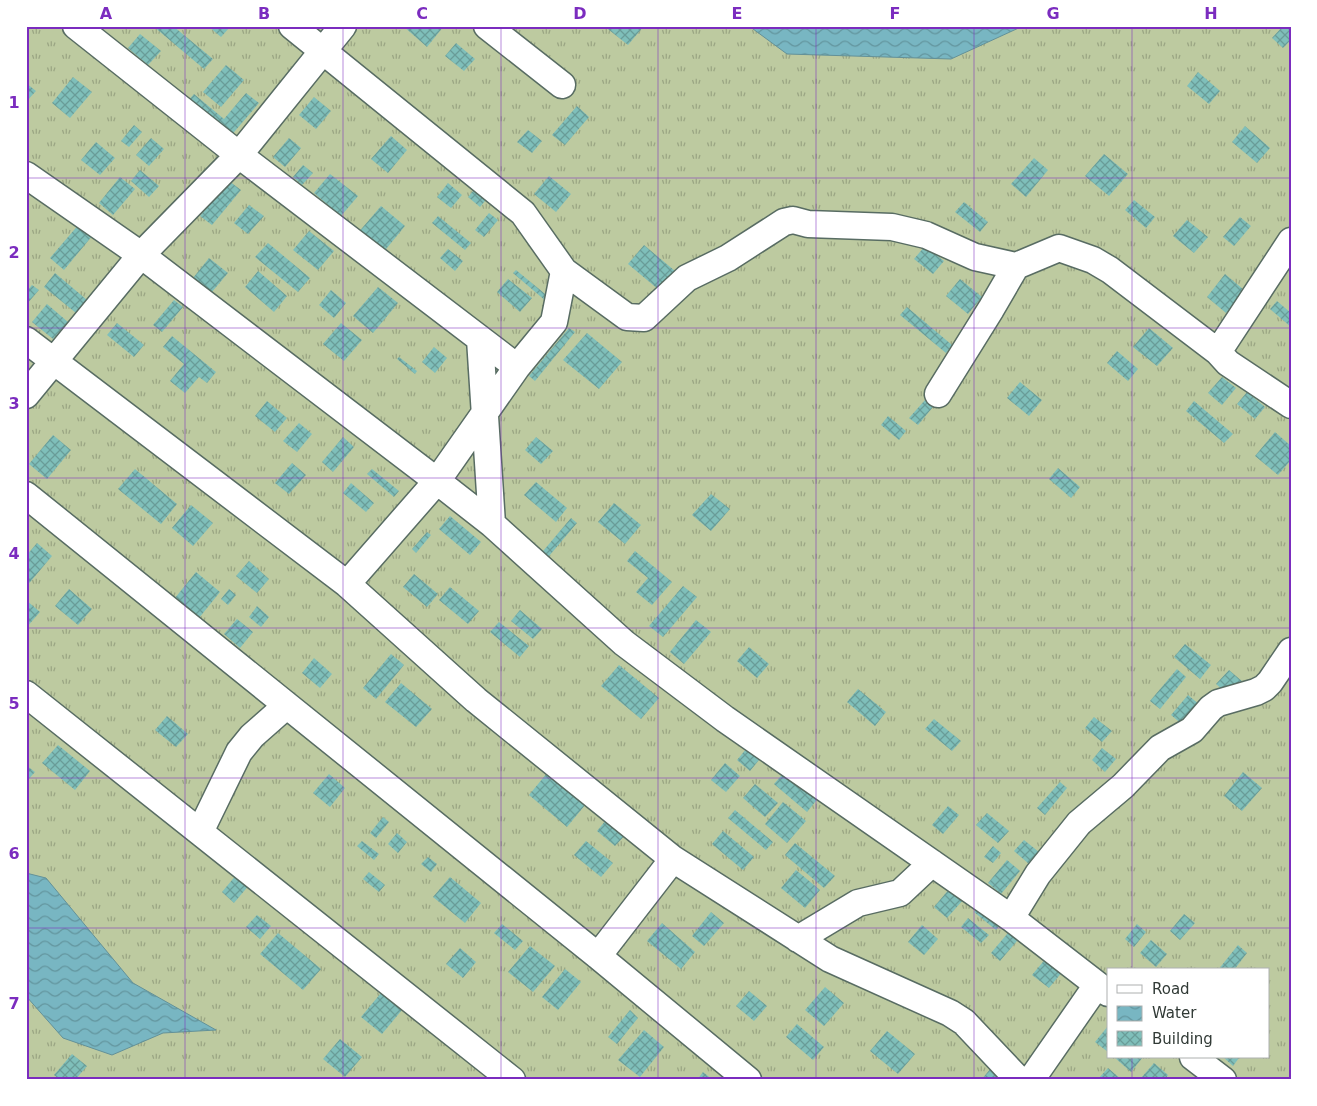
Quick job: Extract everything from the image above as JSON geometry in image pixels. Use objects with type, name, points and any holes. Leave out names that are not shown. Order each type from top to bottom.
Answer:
[{"type":"street","points":[[76,26],[239,155],[517,367]]},
{"type":"street","points":[[292,26],[523,213],[564,271],[627,317],[644,318],[687,278],[728,258],[784,222],[793,220],[808,224],[892,227],[914,231],[975,257],[1016,266],[1059,248],[1093,260],[1218,352],[1228,363],[1291,405]]},
{"type":"street","points":[[26,395],[141,255],[239,155],[343,26]]},
{"type":"street","points":[[487,26],[562,85]]},
{"type":"street","points":[[26,175],[141,255],[492,524],[624,643],[725,719],[1011,918],[1103,989],[1031,1080]]},
{"type":"street","points":[[1218,352],[1291,241]]},
{"type":"street","points":[[938,394],[992,309],[1016,266]]},
{"type":"street","points":[[347,584],[437,481],[517,367],[554,322],[564,271]]},
{"type":"street","points":[[480,339],[483,415],[492,524]]},
{"type":"street","points":[[26,340],[347,584],[476,700],[672,859],[830,959],[950,1013],[964,1022],[1018,1080]]},
{"type":"street","points":[[26,495],[598,956],[748,1080]]},
{"type":"street","points":[[1011,918],[1038,874],[1079,823],[1123,786],[1160,748],[1192,730],[1211,708],[1218,703],[1264,688],[1291,651]]},
{"type":"street","points":[[26,694],[506,1078]]},
{"type":"street","points":[[200,832],[239,752],[252,736],[286,706]]},
{"type":"street","points":[[598,956],[672,859]]},
{"type":"street","points":[[798,939],[858,903],[900,893],[932,863]]},
{"type":"street","points":[[1194,1058],[1223,1080]]},
{"type":"green space","points":[[26,26],[1291,26],[1291,1080],[26,1080]]},
{"type":"water","points":[[749,26],[1023,26],[951,59],[787,54]]},
{"type":"water","points":[[26,873],[46,878],[133,983],[216,1030],[163,1033],[112,1055],[63,1038],[26,996]]},
{"type":"building","points":[[153,26],[173,26],[213,59],[204,69]]},
{"type":"building","points":[[208,26],[228,26],[230,27],[221,37]]},
{"type":"building","points":[[403,26],[444,26],[427,47]]},
{"type":"building","points":[[604,26],[644,26],[628,45]]},
{"type":"building","points":[[1283,26],[1291,26],[1291,40],[1283,48],[1272,38]]},
{"type":"building","points":[[140,34],[161,51],[148,65],[128,48]]},
{"type":"building","points":[[456,43],[475,59],[464,71],[445,56]]},
{"type":"building","points":[[226,65],[244,80],[221,107],[203,92]]},
{"type":"building","points":[[1198,72],[1220,91],[1209,104],[1187,86]]},
{"type":"building","points":[[73,77],[92,92],[70,118],[52,103]]},
{"type":"building","points":[[26,83],[36,91],[26,102]]},
{"type":"building","points":[[246,93],[259,103],[229,138],[187,102],[194,94],[224,119]]},
{"type":"building","points":[[314,97],[331,111],[316,129],[299,115]]},
{"type":"building","points":[[577,106],[589,117],[565,145],[552,135]]},
{"type":"building","points":[[134,125],[142,132],[129,147],[121,141]]},
{"type":"building","points":[[1245,126],[1270,148],[1257,163],[1232,142]]},
{"type":"building","points":[[528,130],[542,141],[532,153],[517,142]]},
{"type":"building","points":[[391,136],[407,150],[388,173],[371,159]]},
{"type":"building","points":[[151,138],[164,149],[149,166],[136,155]]},
{"type":"building","points":[[289,138],[301,148],[285,167],[273,157]]},
{"type":"building","points":[[96,142],[115,158],[100,175],[81,160]]},
{"type":"building","points":[[1104,154],[1128,174],[1109,196],[1085,176]]},
{"type":"building","points":[[1034,158],[1048,170],[1026,197],[1011,184]]},
{"type":"building","points":[[303,165],[313,173],[302,185],[293,177]]},
{"type":"building","points":[[140,170],[159,186],[149,197],[131,181]]},
{"type":"building","points":[[330,174],[358,196],[341,216],[314,193]]},
{"type":"building","points":[[549,176],[571,194],[556,212],[534,194]]},
{"type":"building","points":[[120,177],[135,189],[113,215],[99,203]]},
{"type":"building","points":[[229,181],[241,190],[212,225],[200,216]]},
{"type":"building","points":[[448,183],[462,195],[451,208],[437,197]]},
{"type":"building","points":[[478,185],[490,195],[480,207],[468,197]]},
{"type":"building","points":[[1134,200],[1155,217],[1146,228],[1125,210]]},
{"type":"building","points":[[964,202],[988,222],[980,232],[955,212]]},
{"type":"building","points":[[249,205],[264,216],[248,234],[234,223]]},
{"type":"building","points":[[381,206],[405,226],[382,254],[357,234]]},
{"type":"building","points":[[489,213],[498,220],[484,237],[475,230]]},
{"type":"building","points":[[438,216],[471,243],[465,250],[432,223]]},
{"type":"building","points":[[1240,217],[1251,226],[1234,246],[1223,237]]},
{"type":"building","points":[[1187,220],[1208,237],[1194,253],[1173,236]]},
{"type":"building","points":[[80,223],[93,235],[64,270],[50,258]]},
{"type":"building","points":[[309,231],[334,251],[318,270],[293,250]]},
{"type":"building","points":[[268,243],[310,278],[298,292],[255,257]]},
{"type":"building","points":[[644,245],[675,271],[659,290],[628,264]]},
{"type":"building","points":[[925,246],[944,261],[933,274],[914,259]]},
{"type":"building","points":[[448,249],[463,261],[455,271],[440,258]]},
{"type":"building","points":[[209,258],[228,273],[211,293],[193,278]]},
{"type":"building","points":[[516,270],[550,298],[547,302],[513,273]]},
{"type":"building","points":[[258,271],[287,296],[274,312],[245,287]]},
{"type":"building","points":[[55,273],[87,300],[76,313],[44,287]]},
{"type":"building","points":[[1225,274],[1244,290],[1226,313],[1207,297]]},
{"type":"building","points":[[508,279],[532,298],[520,312],[497,292]]},
{"type":"building","points":[[960,279],[982,297],[968,314],[946,296]]},
{"type":"building","points":[[32,285],[39,290],[26,305],[26,292]]},
{"type":"building","points":[[378,287],[398,303],[373,333],[353,316]]},
{"type":"building","points":[[331,290],[346,303],[334,318],[319,305]]},
{"type":"building","points":[[174,300],[183,307],[162,332],[153,325]]},
{"type":"building","points":[[1277,301],[1291,313],[1291,327],[1270,309]]},
{"type":"building","points":[[47,304],[68,322],[53,339],[32,322]]},
{"type":"building","points":[[907,307],[952,345],[946,353],[900,315]]},
{"type":"building","points":[[117,323],[144,345],[134,357],[107,335]]},
{"type":"building","points":[[341,323],[362,340],[344,361],[323,344]]},
{"type":"building","points":[[569,328],[575,332],[535,381],[529,376]]},
{"type":"building","points":[[1149,328],[1173,348],[1157,366],[1133,347]]},
{"type":"building","points":[[587,333],[622,362],[599,389],[563,360]]},
{"type":"building","points":[[172,336],[216,372],[207,383],[199,377],[185,393],[170,381],[184,364],[163,347]]},
{"type":"building","points":[[434,347],[447,358],[435,373],[422,362]]},
{"type":"building","points":[[1117,351],[1138,369],[1128,381],[1107,363]]},
{"type":"building","points":[[399,357],[417,371],[415,374],[397,359]]},
{"type":"building","points":[[1222,377],[1236,388],[1222,405],[1208,393]]},
{"type":"building","points":[[1020,382],[1042,400],[1029,416],[1007,398]]},
{"type":"building","points":[[1247,392],[1265,407],[1255,419],[1237,404]]},
{"type":"building","points":[[925,400],[933,407],[918,425],[909,418]]},
{"type":"building","points":[[267,401],[287,418],[275,432],[255,416]]},
{"type":"building","points":[[1194,401],[1233,434],[1224,443],[1186,411]]},
{"type":"building","points":[[888,416],[906,431],[899,440],[881,425]]},
{"type":"building","points":[[299,423],[312,434],[297,452],[283,441]]},
{"type":"building","points":[[1275,432],[1291,446],[1291,460],[1278,475],[1255,456]]},
{"type":"building","points":[[53,435],[71,450],[47,479],[29,464]]},
{"type":"building","points":[[343,437],[354,447],[333,472],[322,462]]},
{"type":"building","points":[[536,437],[553,451],[541,464],[525,450]]},
{"type":"building","points":[[292,463],[306,475],[289,494],[275,483]]},
{"type":"building","points":[[1058,468],[1080,487],[1071,498],[1049,479]]},
{"type":"building","points":[[135,469],[177,504],[161,524],[118,489]]},
{"type":"building","points":[[372,469],[399,491],[394,497],[367,474]]},
{"type":"building","points":[[536,482],[567,508],[556,522],[524,495]]},
{"type":"building","points":[[351,483],[374,503],[366,512],[343,493]]},
{"type":"building","points":[[711,494],[730,509],[711,531],[692,515]]},
{"type":"building","points":[[614,503],[641,525],[625,544],[598,522]]},
{"type":"building","points":[[191,505],[213,523],[193,546],[172,528]]},
{"type":"building","points":[[450,516],[481,542],[470,555],[439,529]]},
{"type":"building","points":[[571,518],[577,523],[544,562],[538,557]]},
{"type":"building","points":[[427,532],[431,535],[416,553],[412,549]]},
{"type":"building","points":[[37,543],[52,556],[26,587],[26,556]]},
{"type":"building","points":[[635,551],[672,582],[652,605],[636,592],[648,578],[627,561]]},
{"type":"building","points":[[249,561],[269,579],[257,593],[236,576]]},
{"type":"building","points":[[196,572],[220,592],[199,618],[175,598]]},
{"type":"building","points":[[414,574],[438,594],[427,607],[403,587]]},
{"type":"building","points":[[683,586],[697,597],[663,637],[649,626]]},
{"type":"building","points":[[450,587],[479,611],[468,624],[439,600]]},
{"type":"building","points":[[69,589],[92,609],[78,625],[55,606]]},
{"type":"building","points":[[229,589],[236,595],[228,605],[221,599]]},
{"type":"building","points":[[26,600],[40,612],[26,628]]},
{"type":"building","points":[[257,606],[269,617],[261,627],[249,617]]},
{"type":"building","points":[[520,610],[542,629],[533,639],[511,621]]},
{"type":"building","points":[[237,619],[253,632],[240,648],[224,634]]},
{"type":"building","points":[[696,620],[711,632],[684,664],[670,652]]},
{"type":"building","points":[[499,622],[529,646],[520,657],[490,632]]},
{"type":"building","points":[[1185,644],[1211,665],[1200,679],[1174,657]]},
{"type":"building","points":[[749,647],[769,664],[757,678],[737,661]]},
{"type":"building","points":[[391,654],[404,665],[376,699],[363,688]]},
{"type":"building","points":[[314,658],[332,674],[320,688],[302,673]]},
{"type":"building","points":[[619,665],[659,698],[641,719],[601,686]]},
{"type":"building","points":[[1177,669],[1186,677],[1160,709],[1150,701]]},
{"type":"building","points":[[1229,670],[1243,682],[1231,697],[1216,684]]},
{"type":"building","points":[[401,683],[432,709],[416,727],[385,702]]},
{"type":"building","points":[[858,689],[886,712],[875,726],[847,702]]},
{"type":"building","points":[[1188,695],[1200,705],[1183,725],[1171,715]]},
{"type":"building","points":[[167,716],[188,734],[176,747],[155,730]]},
{"type":"building","points":[[1094,717],[1112,731],[1102,742],[1085,728]]},
{"type":"building","points":[[934,719],[961,741],[952,751],[925,729]]},
{"type":"building","points":[[751,743],[764,754],[750,771],[737,760]]},
{"type":"building","points":[[58,745],[90,771],[75,790],[42,763]]},
{"type":"building","points":[[1102,748],[1116,759],[1105,772],[1092,760]]},
{"type":"building","points":[[725,763],[740,776],[726,792],[711,780]]},
{"type":"building","points":[[26,765],[35,772],[26,782]]},
{"type":"building","points":[[787,769],[820,796],[807,812],[774,784]]},
{"type":"building","points":[[548,772],[586,804],[567,827],[529,795]]},
{"type":"building","points":[[1243,772],[1262,788],[1242,811],[1224,796]]},
{"type":"building","points":[[329,774],[345,788],[330,807],[313,793]]},
{"type":"building","points":[[1060,782],[1067,788],[1045,815],[1037,808]]},
{"type":"building","points":[[755,784],[778,803],[765,817],[743,798]]},
{"type":"building","points":[[783,802],[806,821],[787,843],[765,824]]},
{"type":"building","points":[[948,806],[959,815],[943,834],[932,825]]},
{"type":"building","points":[[735,810],[773,842],[766,850],[728,818]]},
{"type":"building","points":[[987,813],[1009,831],[998,843],[976,825]]},
{"type":"building","points":[[610,815],[629,831],[615,846],[597,831]]},
{"type":"building","points":[[383,817],[389,822],[376,838],[370,833]]},
{"type":"building","points":[[723,831],[754,857],[743,870],[712,844]]},
{"type":"building","points":[[397,833],[407,842],[398,853],[388,844]]},
{"type":"building","points":[[1024,840],[1039,852],[1029,864],[1014,851]]},
{"type":"building","points":[[362,841],[379,854],[374,860],[357,846]]},
{"type":"building","points":[[586,841],[613,863],[601,877],[574,855]]},
{"type":"building","points":[[795,843],[835,876],[824,888],[785,855]]},
{"type":"building","points":[[993,846],[1001,853],[993,863],[984,857]]},
{"type":"building","points":[[428,857],[437,864],[431,872],[421,864]]},
{"type":"building","points":[[1007,860],[1020,871],[1001,894],[988,883]]},
{"type":"building","points":[[796,870],[820,890],[805,908],[781,888]]},
{"type":"building","points":[[369,872],[385,885],[379,892],[363,879]]},
{"type":"building","points":[[237,874],[250,884],[234,903],[222,892]]},
{"type":"building","points":[[450,877],[481,903],[465,923],[433,897]]},
{"type":"building","points":[[950,888],[964,899],[947,918],[934,907]]},
{"type":"building","points":[[981,904],[1002,922],[996,930],[974,912]]},
{"type":"building","points":[[711,912],[724,923],[704,946],[692,936]]},
{"type":"building","points":[[1184,914],[1195,923],[1180,940],[1170,931]]},
{"type":"building","points":[[257,915],[271,926],[260,939],[246,927]]},
{"type":"building","points":[[968,918],[989,935],[981,943],[961,927]]},
{"type":"building","points":[[662,923],[695,952],[681,969],[647,941]]},
{"type":"building","points":[[502,924],[523,941],[515,950],[494,933]]},
{"type":"building","points":[[1137,924],[1146,932],[1134,947],[1125,939]]},
{"type":"building","points":[[922,925],[938,939],[924,955],[908,942]]},
{"type":"building","points":[[1013,927],[1022,935],[1000,961],[991,953]]},
{"type":"building","points":[[278,933],[321,969],[303,990],[260,954]]},
{"type":"building","points":[[1151,940],[1167,954],[1156,967],[1140,953]]},
{"type":"building","points":[[1238,945],[1247,953],[1236,968],[1220,968]]},
{"type":"building","points":[[530,946],[555,966],[533,992],[508,972]]},
{"type":"building","points":[[460,948],[476,962],[463,978],[446,964]]},
{"type":"building","points":[[1047,957],[1063,971],[1049,988],[1032,975]]},
{"type":"building","points":[[565,969],[581,982],[558,1010],[542,997]]},
{"type":"building","points":[[825,987],[844,1003],[824,1026],[805,1010]]},
{"type":"building","points":[[749,991],[767,1006],[754,1021],[736,1006]]},
{"type":"building","points":[[381,993],[402,1010],[382,1034],[361,1017]]},
{"type":"building","points":[[630,1010],[638,1018],[617,1044],[608,1037]]},
{"type":"building","points":[[797,1024],[824,1047],[813,1060],[786,1037]]},
{"type":"building","points":[[1107,1027],[1107,1051],[1095,1042]]},
{"type":"building","points":[[644,1030],[664,1047],[640,1077],[618,1060]]},
{"type":"building","points":[[887,1031],[915,1054],[898,1074],[870,1051]]},
{"type":"building","points":[[340,1039],[362,1057],[345,1077],[323,1059]]},
{"type":"building","points":[[72,1054],[87,1066],[75,1080],[60,1080],[54,1075]]},
{"type":"building","points":[[1115,1058],[1142,1058],[1131,1072]]},
{"type":"building","points":[[1224,1058],[1239,1058],[1233,1066]]},
{"type":"building","points":[[1154,1063],[1168,1075],[1165,1080],[1141,1078]]},
{"type":"building","points":[[991,1068],[1004,1080],[982,1079]]},
{"type":"building","points":[[1108,1068],[1122,1080],[1097,1080]]},
{"type":"building","points":[[703,1072],[713,1080],[697,1080]]}]
